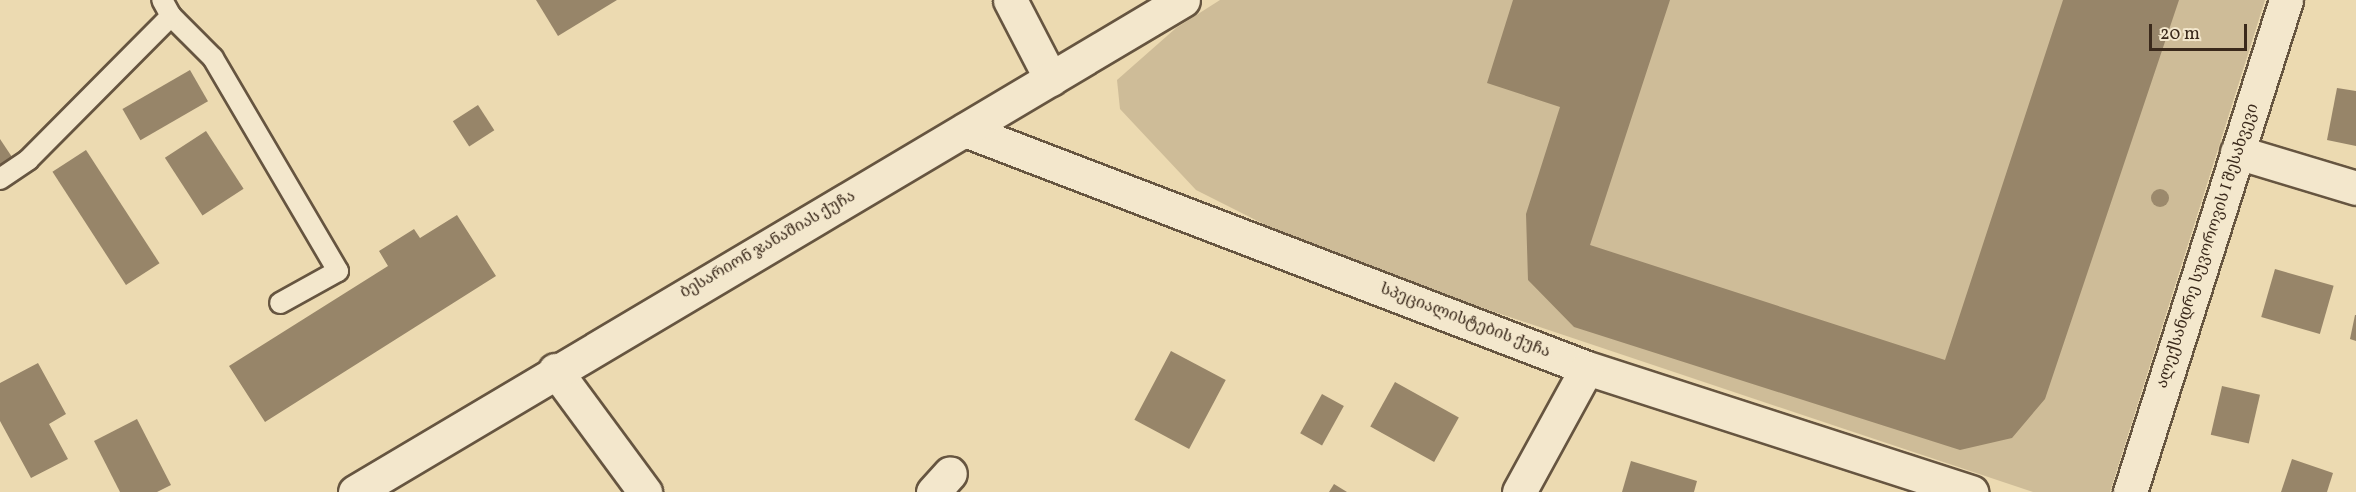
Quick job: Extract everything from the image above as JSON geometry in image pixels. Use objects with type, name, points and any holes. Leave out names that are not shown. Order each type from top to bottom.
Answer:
[{"type":"street","points":[[1010,0],[1052,79]]},
{"type":"street","name":"ბესარიონ ჯანაშიას ქუჩა","points":[[355,492],[555,370],[966,130],[1183,0]]},
{"type":"street","name":"ალექსანდრე სუვოროვის I შესახვევი","points":[[2130,492],[2286,0]]},
{"type":"street","name":"სპეციალისტების ქუჩა","points":[[966,130],[1587,368],[1971,492]]},
{"type":"street","points":[[2237,152],[2356,189]]},
{"type":"street","points":[[1519,492],[1587,368]]},
{"type":"street","points":[[555,370],[645,492]]},
{"type":"lane","points":[[0,179],[28,160],[167,8],[213,58],[338,272],[280,303]]},
{"type":"shaded area","points":[[1220,0],[2265,0],[2110,492],[2033,492],[1327,256],[1196,190],[1120,109],[1117,80],[1176,28]]},
{"type":"building","points":[[536,0],[617,0],[558,36]]},
{"type":"building","points":[[1513,0],[1670,0],[1590,245],[1945,360],[2063,0],[2179,0],[2045,399],[2012,438],[1960,450],[1574,327],[1528,280],[1526,214],[1560,107],[1487,83]]},
{"type":"building","points":[[190,70],[208,101],[140,140],[122,109]]},
{"type":"building","points":[[2337,88],[2356,91],[2356,146],[2327,140]]},
{"type":"building","points":[[478,105],[494,130],[469,146],[453,121]]},
{"type":"building","points":[[206,131],[244,189],[202,216],[165,158]]},
{"type":"building","points":[[0,139],[14,160],[0,169]]},
{"type":"building","points":[[86,150],[160,263],[126,285],[52,172]]},
{"type":"building","points":[[457,215],[496,276],[265,422],[229,366],[388,266],[379,251],[414,229],[420,238]]},
{"type":"building","points":[[2275,269],[2334,286],[2320,334],[2261,317]]},
{"type":"building","points":[[2356,315],[2356,341],[2350,339]]},
{"type":"building","points":[[1171,351],[1226,380],[1189,449],[1134,420]]},
{"type":"building","points":[[38,363],[66,414],[49,424],[68,459],[31,478],[0,421],[0,383]]},
{"type":"building","points":[[1395,382],[1459,417],[1434,462],[1370,427]]},
{"type":"building","points":[[2222,386],[2260,395],[2249,443],[2211,435]]},
{"type":"building","points":[[1322,394],[1344,406],[1322,445],[1300,433]]},
{"type":"building","points":[[137,419],[171,485],[157,492],[120,492],[94,441]]},
{"type":"building","points":[[2292,459],[2333,473],[2327,492],[2281,492]]},
{"type":"building","points":[[1631,461],[1697,481],[1694,492],[1622,492]]},
{"type":"building","points":[[1334,484],[1347,492],[1329,492]]}]
